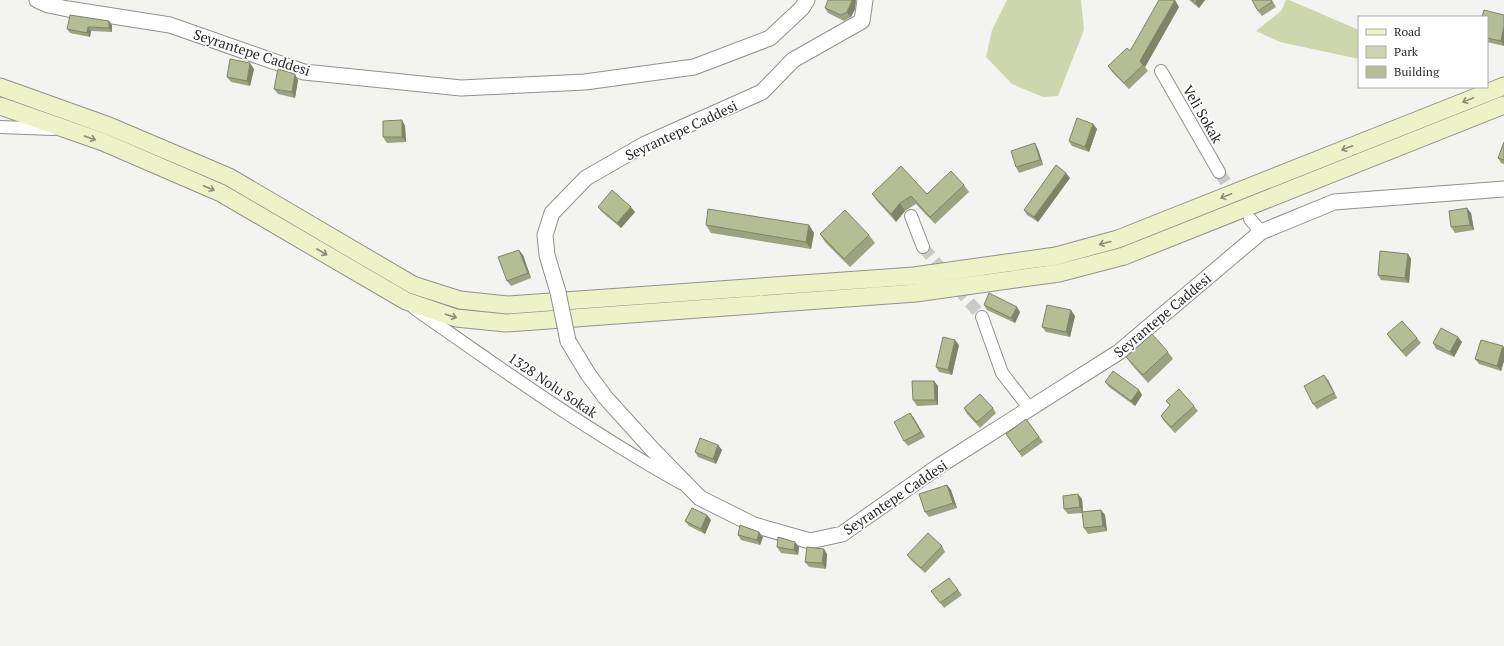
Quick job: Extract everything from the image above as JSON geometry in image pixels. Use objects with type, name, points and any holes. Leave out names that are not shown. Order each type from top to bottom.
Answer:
[{"type":"main road","points":[[0,87],[109,126],[229,177],[413,285],[460,300],[507,304],[914,276],[1056,256],[1118,239],[1504,86]]},
{"type":"main road","points":[[0,106],[103,142],[221,193],[402,300],[456,318],[506,323],[916,293],[1059,273],[1124,256],[1504,105]]},
{"type":"street","points":[[43,2],[65,0]]},
{"type":"street","name":"Seyrantepe Caddesi","points":[[43,2],[170,25],[304,72],[461,88],[585,82],[694,67],[770,38],[802,8],[807,0]]},
{"type":"street","name":"Seyrantepe Caddesi","points":[[865,0],[862,21],[793,60],[762,92],[645,144],[586,178],[552,213],[545,235],[547,255],[558,292],[568,341],[588,374],[605,396],[700,498],[754,525],[810,541],[842,534],[939,466],[1119,352],[1261,232],[1334,202],[1504,189]]},
{"type":"street","name":"Veli Sokak","points":[[1161,71],[1219,172]]},
{"type":"street","points":[[0,127],[16,126],[69,130]]},
{"type":"street","points":[[911,216],[923,247]]},
{"type":"street","points":[[1250,219],[1261,232]]},
{"type":"street","name":"1328 Nolu Sokak","points":[[402,300],[623,451],[691,489]]},
{"type":"street","points":[[982,317],[1002,373],[1030,409]]},
{"type":"green space","points":[[1007,0],[1081,0],[1084,30],[1058,96],[1043,97],[1012,84],[986,57],[992,30]]},
{"type":"green space","points":[[1286,0],[1289,0],[1358,30],[1358,59],[1280,42],[1256,31],[1281,11]]},
{"type":"building","points":[[828,0],[852,0],[847,12],[841,15],[825,8]]},
{"type":"building","points":[[1159,0],[1175,0],[1140,61],[1143,65],[1124,83],[1108,66],[1127,48],[1130,51]]},
{"type":"building","points":[[1252,0],[1271,0],[1272,2],[1258,11]]},
{"type":"building","points":[[1484,10],[1504,15],[1504,26],[1501,41],[1488,38],[1488,16],[1482,16]]},
{"type":"building","points":[[70,15],[109,21],[109,28],[88,27],[87,33],[67,29]]},
{"type":"building","points":[[230,59],[250,63],[247,81],[227,77]]},
{"type":"building","points":[[278,69],[295,74],[292,92],[274,89]]},
{"type":"building","points":[[1077,118],[1093,124],[1085,147],[1069,141]]},
{"type":"building","points":[[402,120],[402,137],[383,137],[383,121]]},
{"type":"building","points":[[1504,142],[1504,160],[1498,158]]},
{"type":"building","points":[[1035,143],[1040,160],[1016,167],[1011,151]]},
{"type":"building","points":[[1056,165],[1066,173],[1034,217],[1024,210]]},
{"type":"building","points":[[901,166],[927,194],[951,171],[964,185],[930,217],[911,196],[900,203],[891,214],[872,194]]},
{"type":"building","points":[[612,190],[631,207],[617,223],[598,207]]},
{"type":"building","points":[[1467,208],[1470,225],[1451,227],[1449,211]]},
{"type":"building","points":[[708,209],[809,225],[806,242],[706,225]]},
{"type":"building","points":[[845,210],[869,235],[844,259],[820,234]]},
{"type":"building","points":[[519,250],[528,273],[507,281],[498,257]]},
{"type":"building","points":[[1380,251],[1408,254],[1405,278],[1378,275]]},
{"type":"building","points":[[989,293],[1017,307],[1011,318],[984,305]]},
{"type":"building","points":[[1047,305],[1071,310],[1066,332],[1042,327]]},
{"type":"building","points":[[1402,321],[1417,338],[1402,351],[1387,334]]},
{"type":"building","points":[[1441,328],[1458,337],[1450,352],[1433,343]]},
{"type":"building","points":[[1152,334],[1168,352],[1143,375],[1126,357]]},
{"type":"building","points":[[943,337],[955,340],[948,370],[936,367]]},
{"type":"building","points":[[1481,340],[1503,346],[1497,366],[1475,359]]},
{"type":"building","points":[[1113,371],[1139,390],[1131,401],[1105,382]]},
{"type":"building","points":[[1324,375],[1334,393],[1313,404],[1304,386]]},
{"type":"building","points":[[912,381],[934,381],[935,400],[913,400]]},
{"type":"building","points":[[1179,389],[1194,406],[1171,427],[1161,416],[1170,405],[1166,401]]},
{"type":"building","points":[[980,394],[993,408],[977,422],[964,408]]},
{"type":"building","points":[[910,413],[921,432],[904,441],[894,422]]},
{"type":"building","points":[[1026,419],[1039,437],[1019,452],[1006,434]]},
{"type":"building","points":[[700,438],[718,445],[713,459],[695,452]]},
{"type":"building","points":[[947,485],[953,503],[925,512],[919,494]]},
{"type":"building","points":[[1078,494],[1080,507],[1064,509],[1063,496]]},
{"type":"building","points":[[692,508],[707,515],[701,529],[685,521]]},
{"type":"building","points":[[1101,510],[1103,526],[1084,528],[1082,512]]},
{"type":"building","points":[[740,525],[759,532],[757,540],[738,535]]},
{"type":"building","points":[[928,533],[942,546],[921,568],[907,555]]},
{"type":"building","points":[[778,537],[795,542],[794,550],[777,547]]},
{"type":"building","points":[[807,547],[824,549],[822,563],[805,562]]},
{"type":"building","points":[[949,578],[958,590],[940,603],[931,591]]},
{"type":"tunnel","points":[[1219,172],[1237,199]]},
{"type":"tunnel","points":[[923,247],[982,317]]}]
